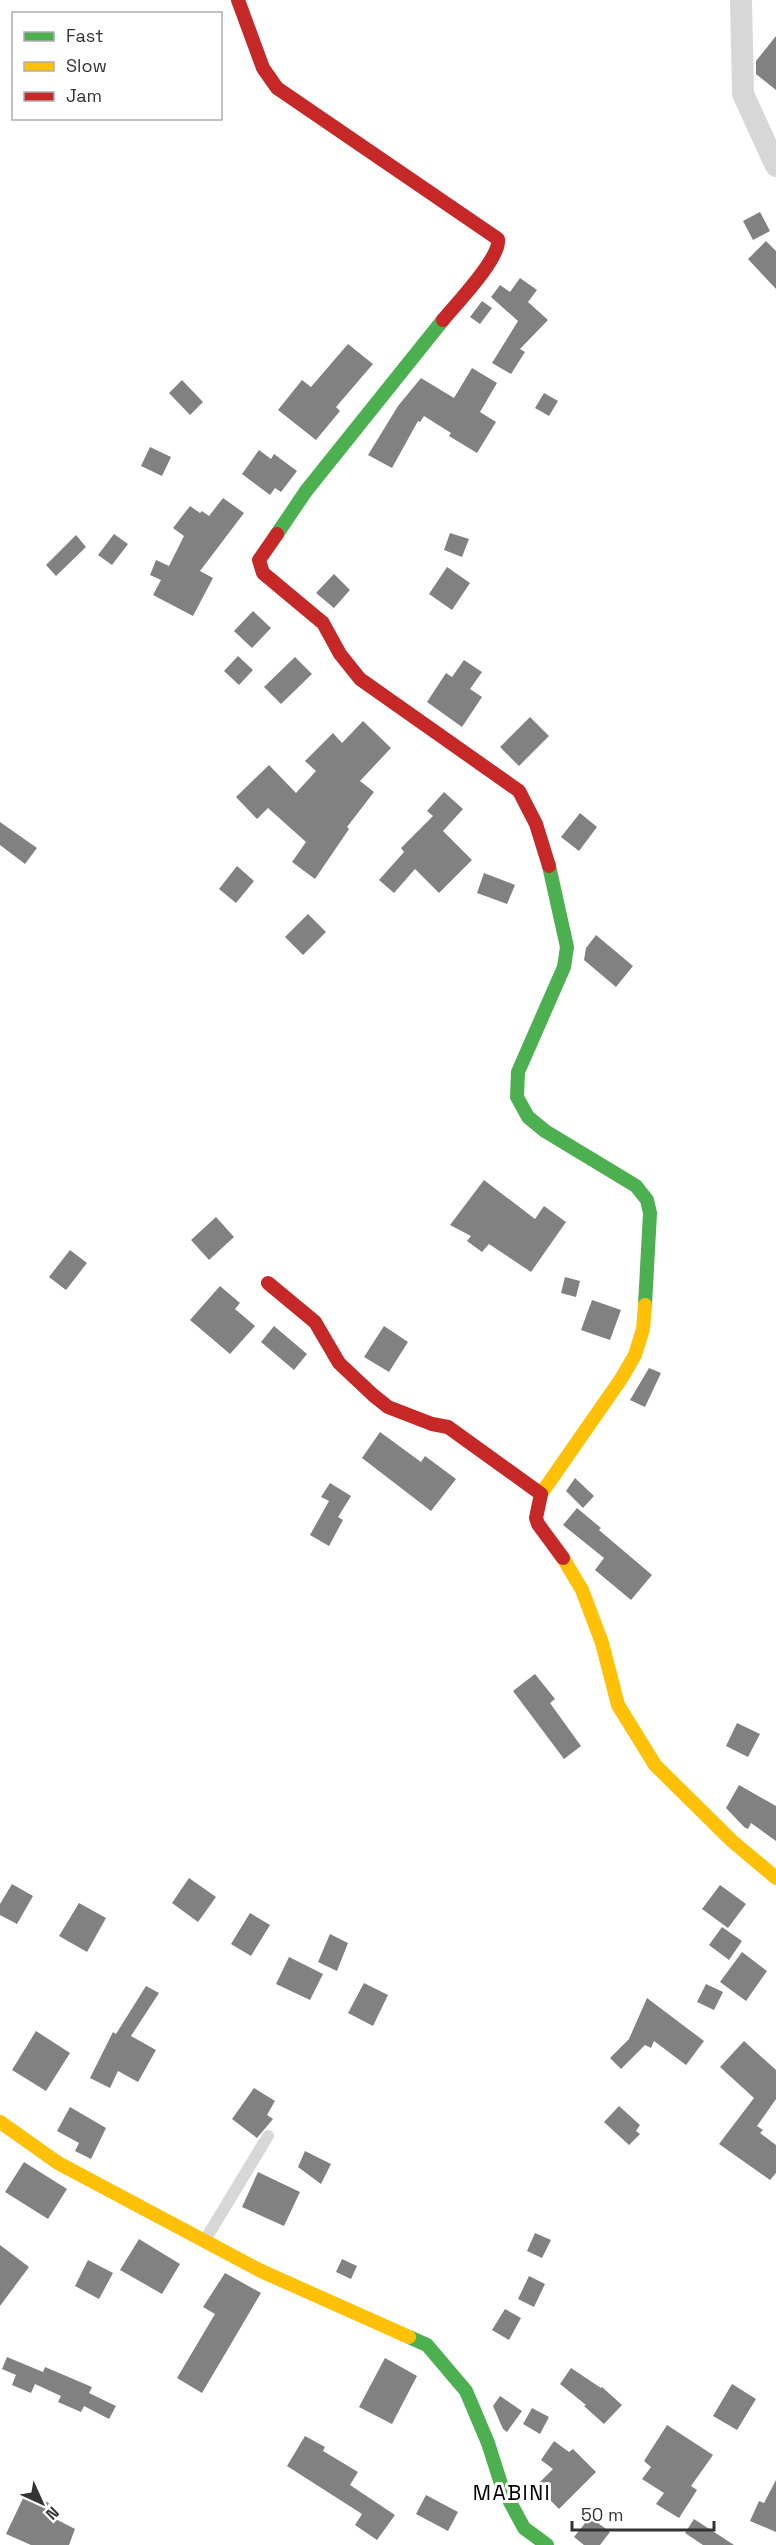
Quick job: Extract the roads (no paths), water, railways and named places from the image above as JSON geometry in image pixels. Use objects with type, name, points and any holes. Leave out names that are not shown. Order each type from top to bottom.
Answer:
[{"type":"street","points":[[238,0],[263,68],[277,88],[498,239],[499,246],[491,260],[306,491],[261,555],[259,566],[263,573],[322,623],[340,654],[360,679],[519,792],[536,824],[549,861],[567,947],[564,967],[518,1072],[517,1097],[528,1117],[578,1153],[624,1176],[646,1196],[650,1207],[643,1329],[635,1355],[621,1379],[541,1494],[536,1518],[570,1567],[582,1590],[602,1643],[618,1705],[654,1765],[732,1841],[776,1878]]},
{"type":"street","points":[[741,0],[743,94],[776,166]]},
{"type":"street","points":[[268,1282],[315,1322],[339,1363],[388,1407],[432,1424],[448,1427],[541,1494]]},
{"type":"street","points":[[0,2122],[58,2163],[261,2271],[427,2345],[466,2391],[488,2443],[502,2487],[524,2528],[547,2545]]},
{"type":"lane","points":[[205,2241],[268,2136]]},
{"type":"district","name":"MABINI","points":[[512,2493]]}]
